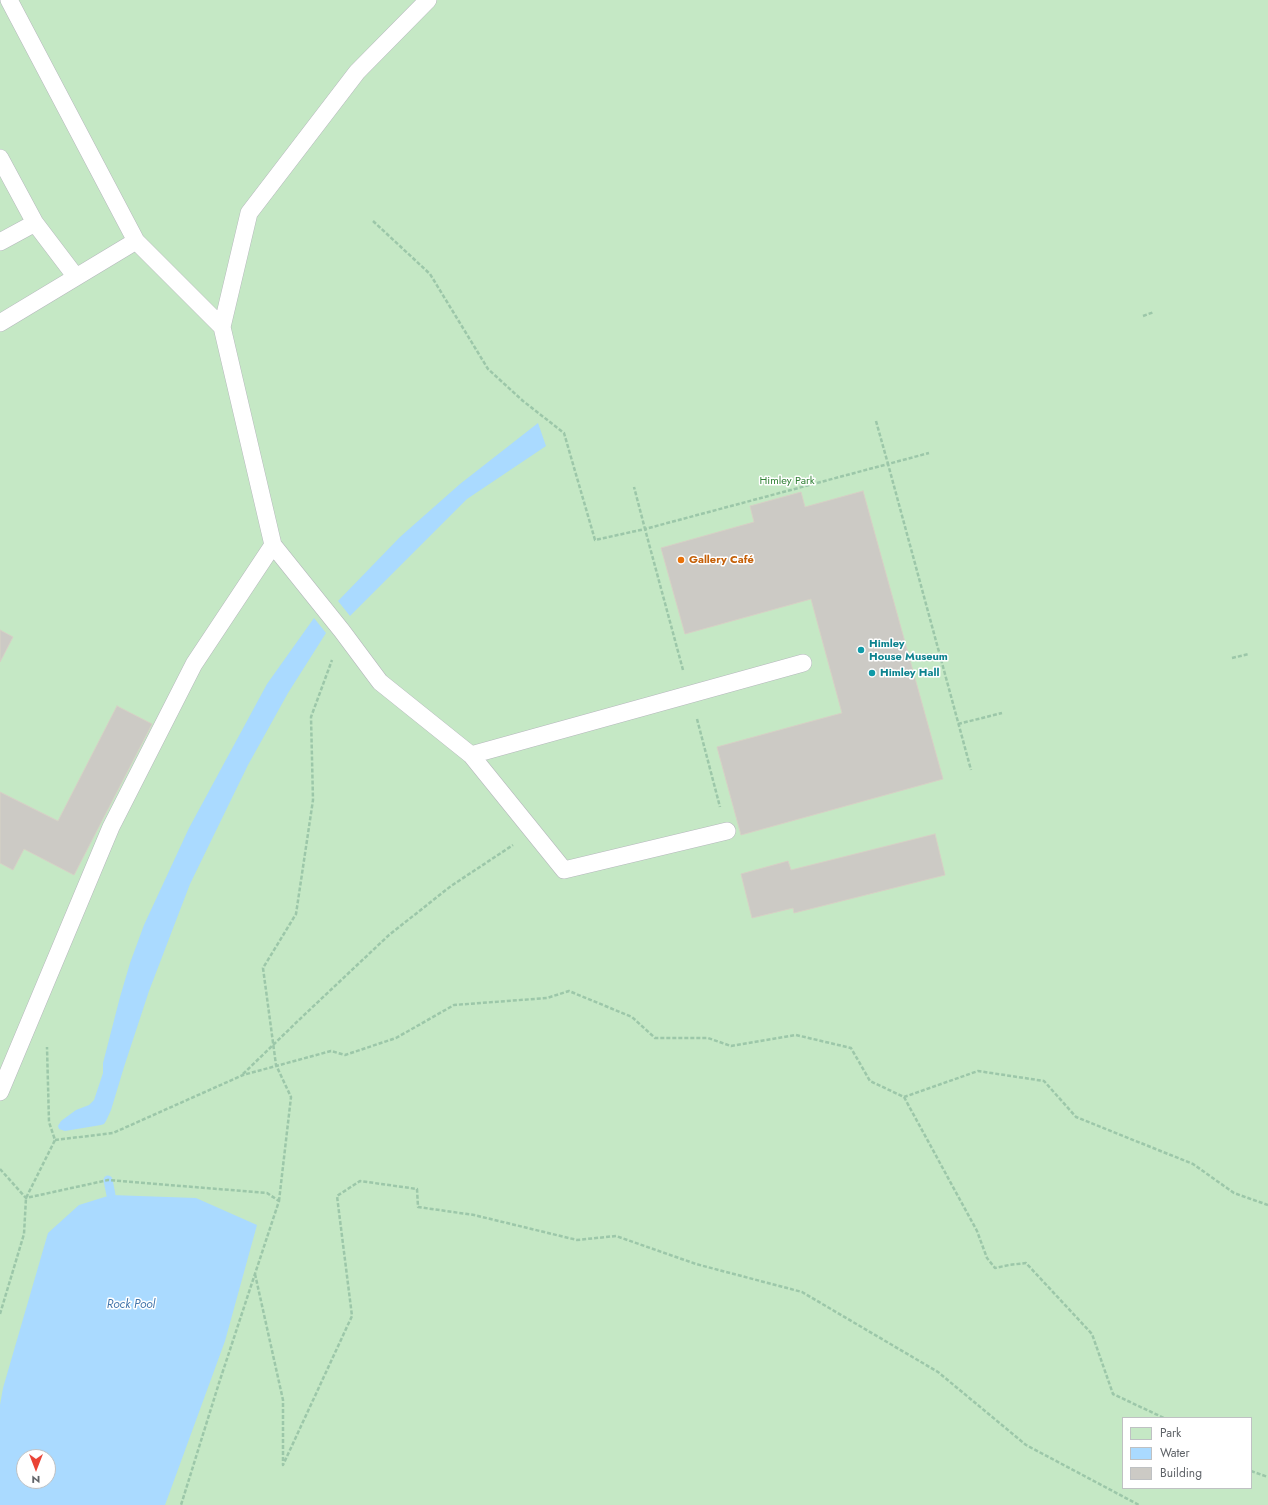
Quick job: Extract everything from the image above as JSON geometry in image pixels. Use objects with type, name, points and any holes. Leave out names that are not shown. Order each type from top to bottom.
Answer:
[{"type":"lane","points":[[10,0],[136,241],[222,327]]},
{"type":"lane","points":[[428,0],[357,72],[249,213],[222,327],[273,545],[342,631],[380,682],[471,755],[564,870],[727,830]]},
{"type":"lane","points":[[0,158],[35,223],[76,277]]},
{"type":"lane","points":[[0,242],[35,223]]},
{"type":"lane","points":[[0,323],[136,241]]},
{"type":"lane","points":[[0,1092],[111,827],[194,664],[273,545]]},
{"type":"lane","points":[[471,755],[803,663]]},
{"type":"path","points":[[373,222],[430,274],[488,369],[523,401],[564,433],[595,540],[645,529],[929,453]]},
{"type":"path","points":[[1143,316],[1154,312]]},
{"type":"path","points":[[876,421],[970,770]]},
{"type":"path","points":[[634,487],[727,830]]},
{"type":"path","points":[[181,1505],[216,1390],[279,1201],[291,1097],[276,1065],[263,968],[296,914],[312,800],[311,717],[342,631]]},
{"type":"path","points":[[1232,658],[1249,654]]},
{"type":"path","points":[[958,724],[1002,713]]},
{"type":"path","points":[[242,1075],[389,935],[451,886],[533,832]]},
{"type":"path","points":[[54,1140],[113,1134],[242,1075],[331,1051],[346,1055],[396,1038],[454,1004],[547,998],[569,991],[632,1017],[655,1038],[708,1038],[731,1046],[796,1035],[851,1048],[870,1080],[904,1097],[977,1232],[987,1258],[995,1268],[1009,1264],[1026,1264],[1092,1334],[1113,1394],[1162,1417]]},
{"type":"path","points":[[0,1314],[24,1234],[26,1198],[54,1140],[49,1122],[47,1045]]},
{"type":"path","points":[[904,1097],[978,1071],[1044,1080],[1076,1117],[1193,1164],[1234,1193],[1268,1205]]},
{"type":"path","points":[[0,1170],[26,1198]]},
{"type":"path","points":[[26,1198],[108,1180],[267,1193],[279,1201]]},
{"type":"path","points":[[255,1274],[283,1400],[283,1465],[352,1316],[337,1196],[360,1181],[417,1188],[418,1207],[474,1215],[577,1240],[616,1236],[696,1264],[802,1292],[938,1372],[1026,1445],[1139,1505]]},
{"type":"path","points":[[1252,1471],[1268,1477]]},
{"type":"green space","name":"Himley Park","points":[[0,0],[1268,0],[1268,1505],[0,1505]]},
{"type":"water","points":[[538,423],[546,446],[467,499],[350,616],[338,601],[400,537],[460,484]]},
{"type":"water","points":[[314,618],[326,633],[288,693],[248,765],[190,884],[149,991],[111,1110],[106,1121],[101,1125],[65,1131],[59,1129],[58,1126],[61,1121],[76,1110],[89,1105],[94,1100],[103,1073],[103,1063],[120,997],[130,963],[144,925],[189,828],[267,684]]},
{"type":"water","name":"Rock Pool","points":[[111,1195],[196,1198],[257,1225],[225,1341],[165,1505],[0,1505],[0,1405],[3,1388],[48,1233],[79,1205]]},
{"type":"building","name":"Himley Hall","points":[[863,491],[943,779],[741,835],[717,747],[842,713],[811,599],[685,634],[661,548],[754,522],[750,506],[801,492],[805,507]]},
{"type":"building","points":[[0,630],[13,637],[0,662]]},
{"type":"building","points":[[117,706],[152,724],[74,875],[24,849],[13,870],[0,863],[0,792],[58,821]]},
{"type":"building","points":[[935,834],[945,875],[794,913],[793,908],[752,918],[741,874],[788,861],[791,870]]},
{"type":"waterway","points":[[108,1180],[111,1195]]},
{"type":"place","name":"Gallery Café","points":[[681,560]]},
{"type":"place","name":"Himley House Museum","points":[[861,650]]},
{"type":"place","name":"Himley Hall","points":[[872,673]]}]
